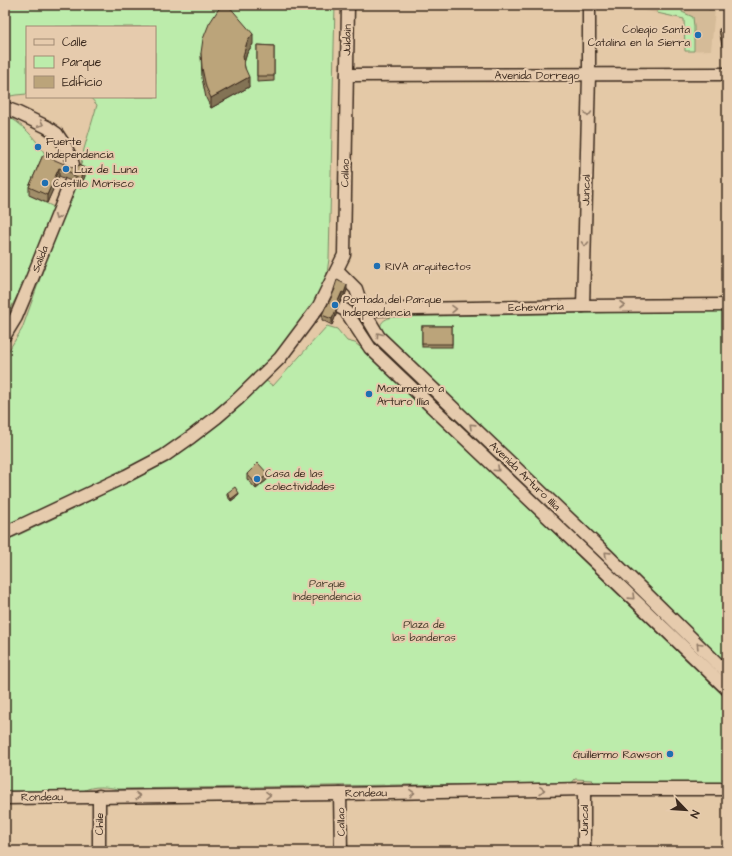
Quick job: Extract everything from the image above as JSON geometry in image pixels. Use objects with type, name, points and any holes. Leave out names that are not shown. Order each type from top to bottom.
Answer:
[{"type":"street","name":"Juldain","points":[[347,75],[348,5]]},
{"type":"street","name":"Juncal","points":[[583,306],[589,75],[589,5]]},
{"type":"street","name":"Avenida Dorrego","points":[[347,75],[727,74]]},
{"type":"street","name":"Callao","points":[[5,533],[126,476],[164,456],[217,417],[239,398],[280,358],[320,306],[335,305],[337,270],[344,255],[347,75]]},
{"type":"street","name":"Salida","points":[[5,108],[47,127],[56,134],[65,146],[73,165],[71,181],[16,317],[5,335]]},
{"type":"street","name":"Avenida Arturo Illia","points":[[337,270],[356,289],[363,310],[379,337],[607,554],[727,673]]},
{"type":"street","name":"Echevarría","points":[[335,305],[363,310],[727,305]]},
{"type":"street","name":"Avenida Arturo Illia","points":[[335,305],[370,348],[594,560],[727,689]]},
{"type":"street","name":"Juncal","points":[[584,789],[584,851]]},
{"type":"street","name":"Rondeau","points":[[5,798],[340,794],[584,789],[727,789]]},
{"type":"street","name":"Callao","points":[[340,794],[341,851]]},
{"type":"street","name":"Chile","points":[[99,796],[100,851]]},
{"type":"shaded area","name":"Colegio Santa Catalina en la Sierra","points":[[619,5],[727,5],[727,8],[715,9],[711,50],[685,51],[684,19]]},
{"type":"green space","points":[[5,5],[335,5],[329,259],[326,280],[313,308],[292,336],[263,367],[194,429],[163,450],[5,527],[5,356],[22,329],[81,164],[97,105],[91,98],[156,98],[156,26],[26,26],[26,94],[5,97]]},
{"type":"green space","points":[[658,5],[682,5],[682,12],[693,17],[694,51],[685,51],[684,19],[657,13]]},
{"type":"green space","points":[[5,115],[17,122],[28,132],[45,154],[43,163],[29,195],[56,208],[26,278],[5,319]]},
{"type":"green space","points":[[727,310],[727,664],[381,331],[381,325],[386,319],[391,317]]},
{"type":"green space","name":"Parque Independencia","points":[[327,326],[337,329],[347,341],[355,343],[364,350],[727,699],[727,784],[597,785],[592,780],[575,779],[571,784],[119,789],[101,787],[83,791],[5,791],[5,540],[38,526],[111,490],[158,464],[204,435],[265,380],[273,386]]},
{"type":"building","points":[[223,5],[228,5],[253,34],[247,42],[243,56],[245,68],[249,77],[211,98],[206,87],[201,53],[203,39],[209,24]]},
{"type":"building","points":[[727,5],[727,6],[708,6]]},
{"type":"building","points":[[719,29],[727,30],[727,43],[722,43]]},
{"type":"building","points":[[257,45],[274,46],[274,76],[257,76]]},
{"type":"building","points":[[43,155],[76,169],[78,165],[85,168],[80,179],[73,176],[74,174],[59,168],[47,195],[29,187]]},
{"type":"building","name":"Portada del Parque Independencia","points":[[337,280],[347,285],[344,293],[342,292],[338,301],[332,319],[322,315],[335,289]]},
{"type":"building","points":[[422,326],[452,326],[452,344],[422,344]]},
{"type":"building","points":[[258,463],[268,474],[256,484],[247,474]]},
{"type":"building","points":[[235,487],[239,493],[231,499],[227,493]]},
{"type":"place","name":"Colegio Santa Catalina en la Sierra","points":[[698,35]]},
{"type":"place","name":"Fuerte Independencia","points":[[38,147]]},
{"type":"place","name":"Luz de Luna","points":[[66,169]]},
{"type":"place","name":"Castillo Morisco","points":[[45,183]]},
{"type":"place","name":"RIVA arquitectos","points":[[377,266]]},
{"type":"place","name":"Portada del Parque Independencia","points":[[335,305]]},
{"type":"place","name":"Monumento a Arturo Illia","points":[[369,394]]},
{"type":"place","name":"Casa de las colectividades","points":[[257,479]]},
{"type":"place","name":"Guillermo Rawson","points":[[670,754]]},
{"type":"park label","name":"Plaza de las banderas","points":[[424,630]]}]
